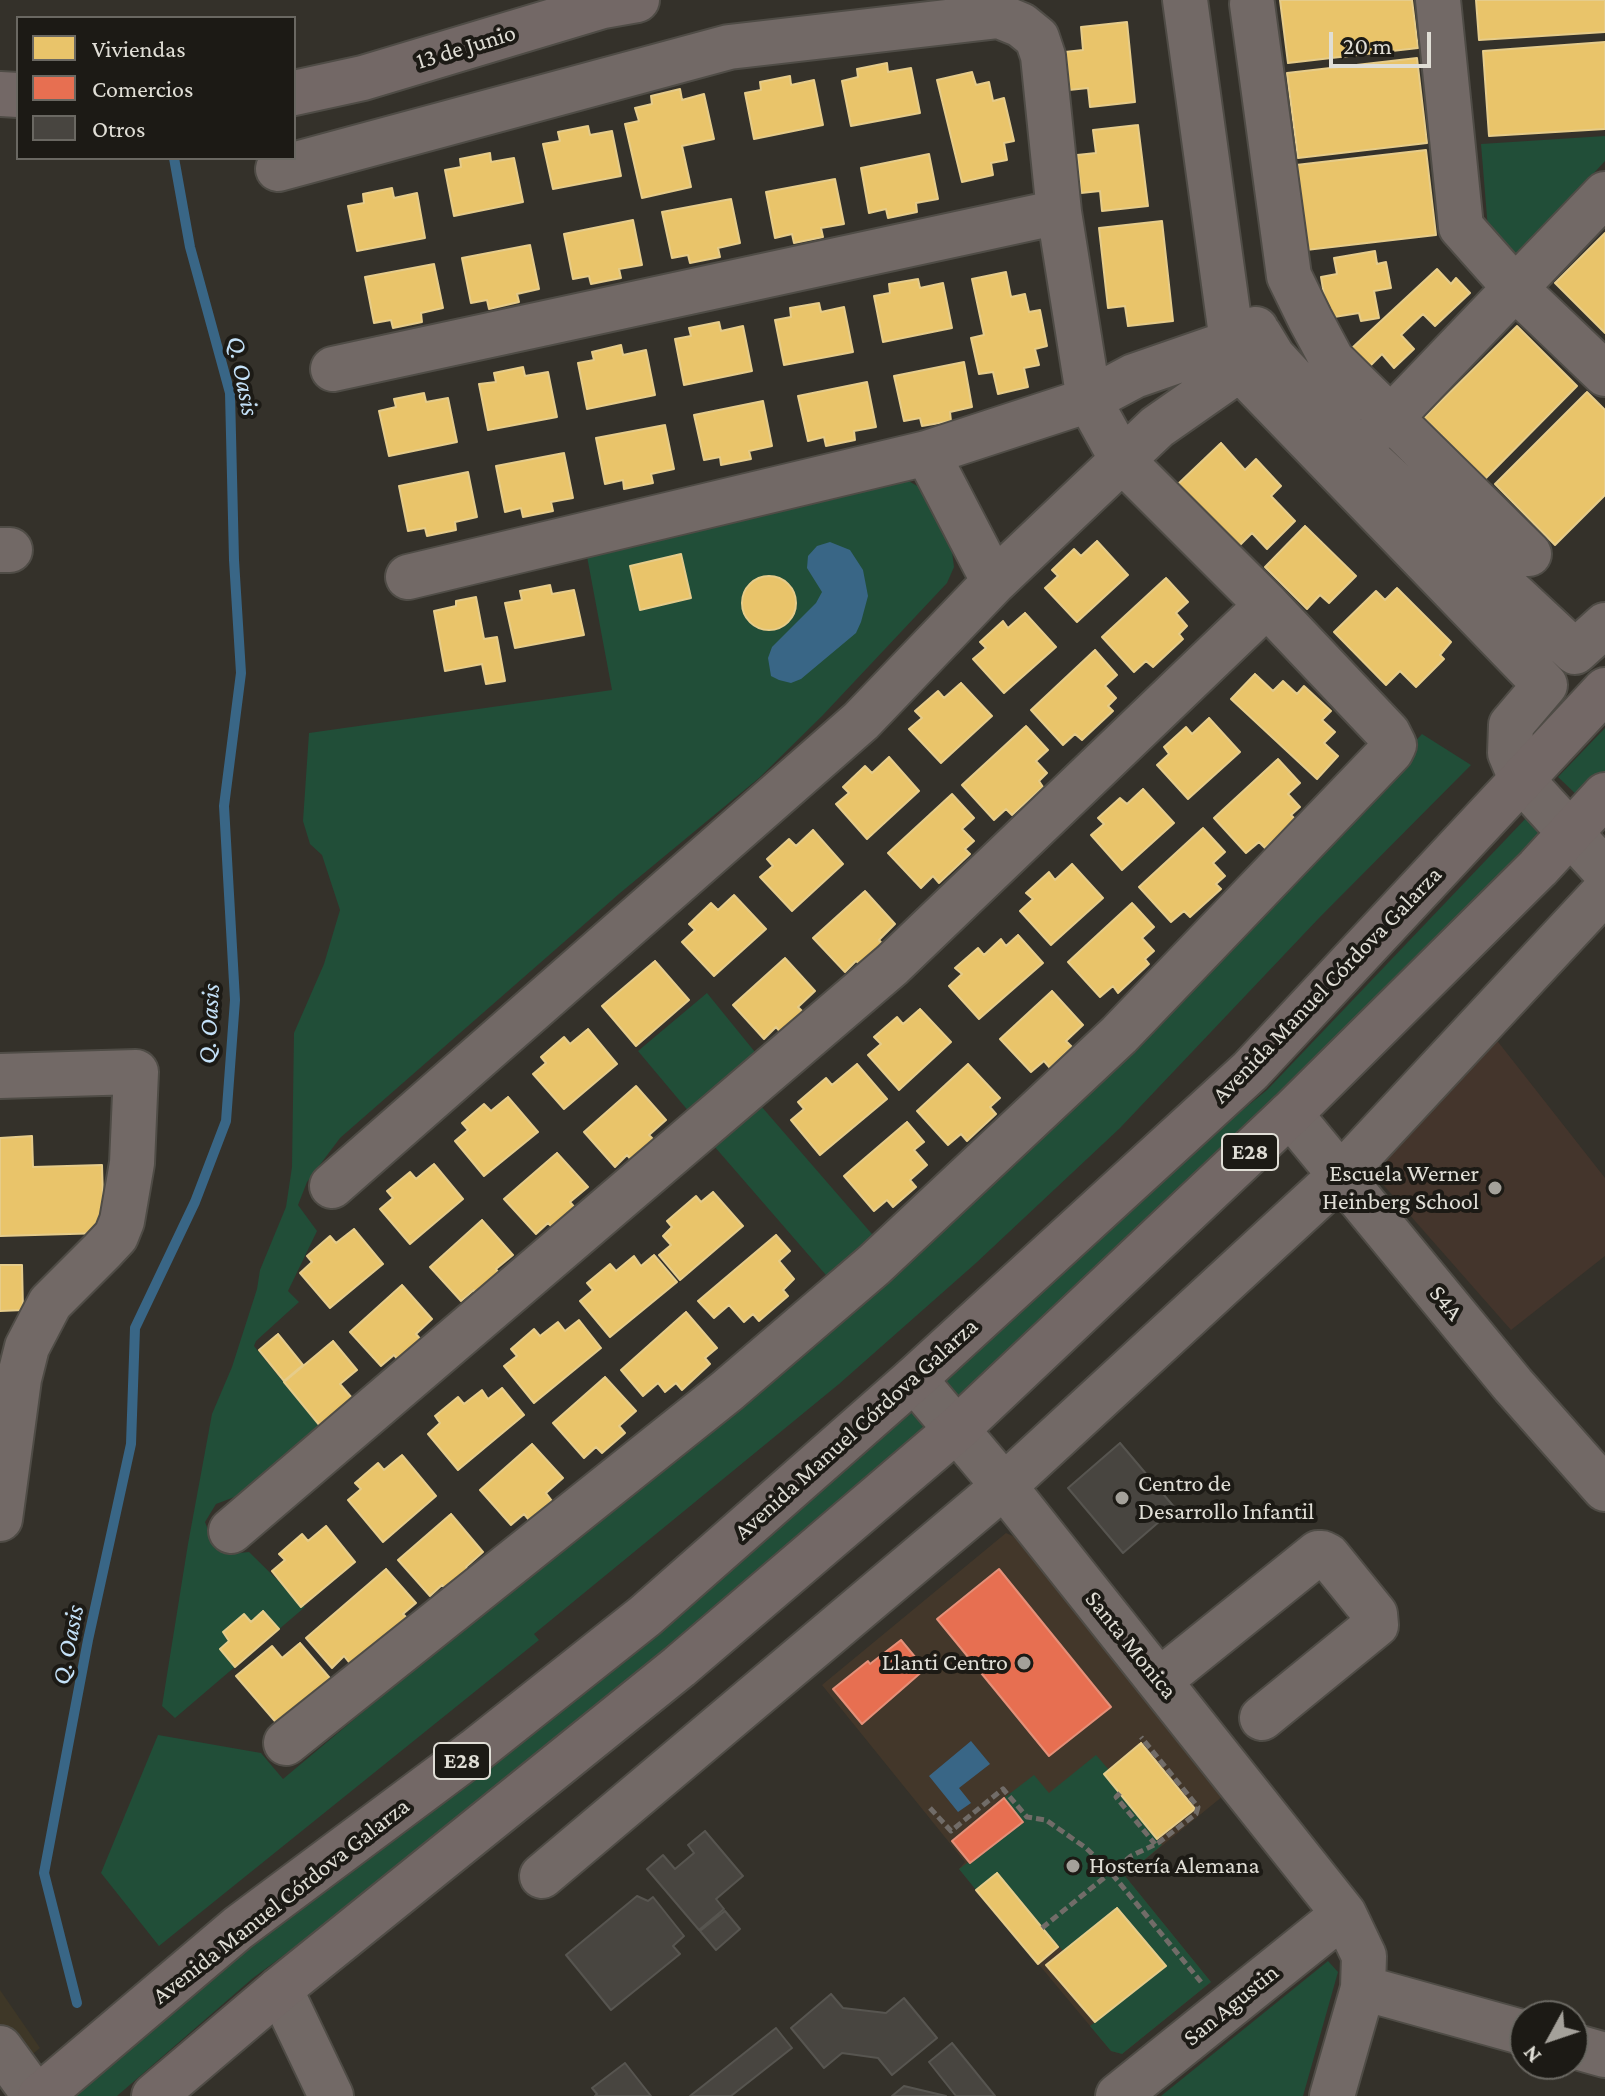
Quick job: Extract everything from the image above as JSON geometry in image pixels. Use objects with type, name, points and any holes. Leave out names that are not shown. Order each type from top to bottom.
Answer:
[{"type":"main road","name":"13 de Junio","points":[[296,93],[363,78],[614,2]]},
{"type":"main road","name":"Avenida Manuel Córdova Galarza","points":[[23,2078],[238,1928],[475,1751],[645,1616],[914,1379],[1250,1071],[1605,690]]},
{"type":"main road","name":"E28","points":[[154,2096],[280,1989],[679,1667],[956,1430],[1290,1114],[1538,868],[1605,795]]},
{"type":"street","points":[[1185,0],[1250,349],[1545,685]]},
{"type":"street","points":[[1438,0],[1461,227],[1516,289],[1605,374]]},
{"type":"street","points":[[1234,2],[1250,349]]},
{"type":"street","points":[[1234,2],[1289,276],[1332,360],[1376,434],[1590,638],[1511,725],[1510,753],[1521,779],[1605,871]]},
{"type":"street","points":[[278,169],[729,47],[999,16],[1021,25],[1037,38],[1043,56],[1059,212],[1089,400],[1122,460],[1267,605],[1388,733],[1394,745],[1119,1035],[874,1265],[727,1391],[286,1743]]},
{"type":"street","points":[[1376,434],[1605,194]]},
{"type":"street","points":[[333,369],[1059,212]]},
{"type":"street","points":[[332,1186],[861,721],[994,582],[1157,427],[1250,349]]},
{"type":"street","points":[[408,577],[927,453],[1089,400],[1134,376],[1250,349],[1376,434],[1529,554]]},
{"type":"street","points":[[927,453],[994,582]]},
{"type":"street","points":[[231,1531],[892,965],[1267,605]]},
{"type":"street","points":[[542,1876],[1004,1486],[1341,1175],[1605,891]]},
{"type":"street","points":[[0,1076],[136,1072],[132,1163],[122,1221],[116,1236],[50,1303],[27,1347],[19,1379],[0,1519]]},
{"type":"street","name":"S4A","points":[[1290,1114],[1513,1385],[1605,1489]]},
{"type":"street","name":"Santa Monica","points":[[914,1379],[1004,1486],[1344,1914],[1364,1956],[1363,1988],[1332,2096]]},
{"type":"street","points":[[1159,1681],[1318,1553],[1322,1553],[1328,1556],[1375,1614],[1376,1625],[1262,1718]]},
{"type":"street","name":"San Agustin","points":[[1118,2096],[1344,1914]]},
{"type":"street","points":[[1363,1988],[1509,2029]]},
{"type":"street","points":[[280,1989],[315,2089]]},
{"type":"path","points":[[1042,1928],[1131,1856],[1155,1844],[1196,1814],[1198,1807],[1141,1737]]},
{"type":"path","points":[[930,1808],[951,1831],[1003,1789],[1027,1817],[1046,1820],[1086,1848],[1111,1873],[1209,1992]]},
{"type":"path","points":[[1120,1793],[1116,1797],[1155,1844]]},
{"type":"shaded area","points":[[1495,1038],[1605,1178],[1605,1256],[1511,1330],[1364,1163]]},
{"type":"shaded area","points":[[1006,1533],[1015,1537],[1223,1796],[1125,1876],[1211,1982],[1122,2054],[1111,2051],[959,1869],[965,1862],[822,1685]]},
{"type":"shaded area","points":[[0,1990],[40,2048],[0,2081]]},
{"type":"green space","points":[[1605,136],[1605,161],[1517,256],[1488,229],[1481,144]]},
{"type":"green space","points":[[903,478],[921,488],[951,544],[954,567],[947,583],[759,778],[620,893],[340,1138],[307,1182],[298,1205],[317,1231],[288,1291],[299,1302],[254,1346],[327,1436],[245,1493],[216,1504],[205,1522],[213,1543],[229,1554],[249,1552],[305,1607],[175,1718],[162,1706],[212,1414],[232,1367],[260,1270],[286,1207],[292,1167],[294,1033],[324,964],[340,910],[322,855],[310,844],[303,821],[309,733],[612,690],[586,551]]},
{"type":"green space","points":[[1605,728],[1605,774],[1581,799],[1558,777]]},
{"type":"green space","points":[[1422,734],[1471,765],[1319,918],[1120,1128],[976,1263],[839,1384],[534,1634],[539,1640],[159,1946],[101,1873],[158,1735],[261,1753],[283,1779],[736,1399],[1128,1046]]},
{"type":"green space","points":[[1528,816],[1551,838],[953,1407],[935,1384],[1200,1145],[1267,1090]]},
{"type":"green space","points":[[707,993],[759,1057],[690,1113],[638,1051]]},
{"type":"green space","points":[[761,1106],[878,1241],[832,1282],[714,1146]]},
{"type":"green space","points":[[918,1407],[934,1426],[372,1890],[253,1978],[117,2096],[74,2096],[190,1992],[439,1804]]},
{"type":"green space","points":[[1096,1755],[1109,1770],[1105,1774],[1162,1845],[1125,1876],[1211,1982],[1122,2054],[1111,2051],[1090,2026],[1166,1966],[1117,1908],[1063,1951],[997,1874],[976,1890],[959,1869],[1023,1822],[1004,1798],[1034,1775],[1049,1793]]},
{"type":"green space","points":[[1328,1961],[1338,1972],[1303,2096],[1161,2096]]},
{"type":"water","points":[[830,542],[850,550],[863,570],[868,596],[861,622],[856,633],[801,679],[791,683],[779,680],[771,676],[768,658],[772,647],[816,603],[822,592],[807,568],[808,556],[817,546]]},
{"type":"water","points":[[971,1741],[990,1764],[959,1788],[971,1803],[958,1812],[929,1776]]},
{"type":"building: Viviendas","points":[[1280,0],[1412,0],[1418,48],[1288,63]]},
{"type":"building: Viviendas","points":[[1476,0],[1605,0],[1605,32],[1479,40]]},
{"type":"building: Viviendas","points":[[1127,22],[1135,102],[1090,107],[1088,88],[1069,90],[1065,52],[1083,50],[1081,27]]},
{"type":"building: Viviendas","points":[[1605,42],[1605,129],[1489,136],[1483,51]]},
{"type":"building: Viviendas","points":[[1417,58],[1427,143],[1298,158],[1287,73]]},
{"type":"building: Viviendas","points":[[887,63],[888,72],[911,68],[920,113],[851,126],[842,81],[858,77],[857,69]]},
{"type":"building: Viviendas","points":[[972,72],[976,85],[989,82],[993,101],[1004,98],[1014,141],[1004,143],[1007,160],[991,163],[993,175],[962,182],[937,80]]},
{"type":"building: Viviendas","points":[[790,76],[791,85],[814,80],[823,125],[754,139],[745,93],[761,90],[760,82]]},
{"type":"building: Viviendas","points":[[680,89],[682,100],[704,94],[714,139],[682,146],[691,187],[642,198],[625,124],[639,121],[635,108],[652,104],[651,96]]},
{"type":"building: Viviendas","points":[[1138,125],[1148,206],[1102,211],[1100,191],[1081,193],[1077,155],[1096,153],[1093,130]]},
{"type":"building: Viviendas","points":[[588,126],[590,135],[612,131],[621,176],[553,189],[543,144],[560,141],[558,132]]},
{"type":"building: Viviendas","points":[[1426,150],[1436,235],[1306,250],[1296,165]]},
{"type":"building: Viviendas","points":[[490,153],[491,162],[514,158],[523,202],[454,216],[445,170],[461,167],[460,159]]},
{"type":"building: Viviendas","points":[[929,154],[938,199],[916,203],[917,212],[888,218],[886,209],[869,213],[861,168]]},
{"type":"building: Viviendas","points":[[835,179],[844,224],[821,228],[823,237],[794,243],[792,234],[775,238],[766,192]]},
{"type":"building: Viviendas","points":[[392,188],[394,198],[417,193],[425,238],[357,251],[348,206],[364,203],[363,194]]},
{"type":"building: Viviendas","points":[[731,199],[740,243],[718,248],[720,257],[690,263],[688,255],[672,258],[662,212]]},
{"type":"building: Viviendas","points":[[633,220],[642,265],[619,269],[621,278],[591,284],[589,276],[573,279],[564,234]]},
{"type":"building: Viviendas","points":[[1162,221],[1173,321],[1128,326],[1125,306],[1108,308],[1099,228]]},
{"type":"building: Viviendas","points":[[1605,233],[1605,333],[1555,283]]},
{"type":"building: Viviendas","points":[[530,245],[539,289],[517,294],[519,302],[489,309],[487,300],[471,303],[462,258]]},
{"type":"building: Viviendas","points":[[1375,251],[1377,264],[1386,262],[1391,288],[1374,291],[1379,318],[1361,321],[1359,313],[1328,318],[1321,277],[1337,274],[1334,258]]},
{"type":"building: Viviendas","points":[[434,264],[443,308],[421,313],[422,322],[393,328],[391,320],[374,323],[365,277]]},
{"type":"building: Viviendas","points":[[1437,269],[1451,284],[1456,278],[1470,293],[1435,326],[1423,314],[1401,335],[1414,349],[1394,368],[1382,354],[1369,367],[1352,348]]},
{"type":"building: Viviendas","points":[[1006,272],[1011,297],[1025,294],[1029,312],[1040,310],[1047,346],[1035,349],[1039,365],[1024,368],[1028,387],[998,394],[993,372],[979,374],[971,338],[984,335],[972,279]]},
{"type":"building: Viviendas","points":[[918,279],[920,288],[943,283],[952,328],[883,342],[874,296],[890,293],[889,284]]},
{"type":"building: Viviendas","points":[[819,303],[821,312],[844,307],[853,352],[784,365],[775,320],[791,317],[790,308]]},
{"type":"building: Viviendas","points":[[719,322],[721,331],[743,326],[752,371],[684,385],[675,339],[691,336],[689,328]]},
{"type":"building: Viviendas","points":[[1517,326],[1577,386],[1485,479],[1424,418]]},
{"type":"building: Viviendas","points":[[621,345],[623,355],[646,350],[655,395],[587,409],[578,363],[594,360],[592,352]]},
{"type":"building: Viviendas","points":[[964,362],[972,407],[950,412],[951,421],[922,426],[920,418],[904,421],[894,376]]},
{"type":"building: Viviendas","points":[[523,367],[525,376],[548,372],[557,417],[488,430],[479,384],[496,382],[494,373]]},
{"type":"building: Viviendas","points":[[867,382],[876,427],[854,431],[855,440],[826,446],[824,437],[808,441],[798,396]]},
{"type":"building: Viviendas","points":[[1587,392],[1605,410],[1605,495],[1555,545],[1495,484]]},
{"type":"building: Viviendas","points":[[424,393],[426,402],[448,398],[457,442],[389,456],[379,411],[396,407],[394,399]]},
{"type":"building: Viviendas","points":[[763,401],[772,446],[749,451],[751,459],[721,465],[720,457],[704,460],[694,415]]},
{"type":"building: Viviendas","points":[[665,425],[674,469],[651,474],[653,483],[624,489],[623,480],[605,484],[596,438]]},
{"type":"building: Viviendas","points":[[1221,443],[1245,470],[1256,459],[1281,486],[1271,496],[1295,521],[1267,549],[1252,533],[1238,547],[1178,484]]},
{"type":"building: Viviendas","points":[[564,453],[573,498],[551,502],[553,511],[523,517],[521,508],[505,512],[496,466]]},
{"type":"building: Viviendas","points":[[468,472],[477,517],[455,522],[456,530],[427,536],[425,528],[408,531],[399,486]]},
{"type":"building: Viviendas","points":[[1305,526],[1356,576],[1329,603],[1320,595],[1307,609],[1265,567]]},
{"type":"building: Viviendas","points":[[1097,541],[1128,575],[1077,622],[1045,588],[1058,576],[1052,570],[1074,549],[1081,556]]},
{"type":"building: Viviendas","points":[[681,554],[691,598],[640,610],[630,566]]},
{"type":"building: Viviendas","points":[[769,576],[788,584],[796,603],[788,622],[769,630],[750,622],[742,603],[750,584]]},
{"type":"building: Viviendas","points":[[1166,578],[1188,602],[1176,613],[1187,626],[1179,634],[1183,639],[1153,667],[1146,661],[1134,672],[1102,637]]},
{"type":"building: Viviendas","points":[[550,585],[552,594],[574,590],[584,635],[515,648],[505,603],[522,600],[520,591]]},
{"type":"building: Viviendas","points":[[1397,588],[1451,642],[1440,655],[1444,659],[1416,687],[1400,671],[1386,685],[1334,632],[1376,591],[1385,600]]},
{"type":"building: Viviendas","points":[[476,597],[484,639],[497,637],[505,681],[486,684],[482,664],[445,671],[434,611],[456,606],[456,601]]},
{"type":"building: Viviendas","points":[[1025,613],[1056,647],[1004,693],[973,659],[986,648],[980,642],[1003,621],[1008,628]]},
{"type":"building: Viviendas","points":[[1095,650],[1117,675],[1105,686],[1116,698],[1108,706],[1113,711],[1082,740],[1075,734],[1063,745],[1031,710]]},
{"type":"building: Viviendas","points":[[1255,674],[1273,691],[1283,681],[1297,694],[1304,686],[1331,711],[1322,720],[1335,732],[1324,743],[1338,756],[1317,779],[1231,699]]},
{"type":"building: Viviendas","points":[[961,683],[992,716],[941,763],[909,729],[922,718],[915,711],[938,691],[944,698]]},
{"type":"building: Viviendas","points":[[1209,718],[1240,752],[1188,799],[1157,765],[1169,754],[1164,747],[1186,727],[1192,734]]},
{"type":"building: Viviendas","points":[[1026,726],[1048,750],[1036,761],[1047,773],[1039,781],[1043,787],[1012,815],[1006,809],[994,820],[962,785]]},
{"type":"building: Viviendas","points":[[889,757],[919,791],[867,839],[836,804],[849,793],[843,787],[865,766],[872,773]]},
{"type":"building: Viviendas","points":[[1278,759],[1300,783],[1288,794],[1300,807],[1291,815],[1296,820],[1265,848],[1259,842],[1246,853],[1214,818]]},
{"type":"building: Viviendas","points":[[1143,789],[1174,823],[1122,870],[1091,835],[1104,824],[1098,818],[1120,798],[1127,804]]},
{"type":"building: Viviendas","points":[[952,794],[974,818],[962,829],[974,841],[965,849],[970,854],[939,883],[933,876],[921,888],[888,853]]},
{"type":"building: Viviendas","points":[[1203,828],[1225,852],[1213,863],[1225,876],[1216,884],[1221,889],[1190,917],[1184,911],[1171,922],[1139,887]]},
{"type":"building: Viviendas","points":[[813,830],[843,864],[792,911],[760,877],[773,866],[767,859],[789,839],[796,846]]},
{"type":"building: Viviendas","points":[[1072,864],[1103,898],[1051,945],[1020,911],[1033,899],[1026,893],[1049,872],[1055,880]]},
{"type":"building: Viviendas","points":[[865,891],[895,924],[879,940],[885,947],[863,967],[856,961],[845,972],[813,938]]},
{"type":"building: Viviendas","points":[[734,895],[766,929],[714,976],[682,942],[695,930],[689,924],[711,903],[718,910]]},
{"type":"building: Viviendas","points":[[1132,903],[1154,927],[1142,938],[1154,951],[1145,959],[1149,964],[1118,993],[1113,986],[1100,997],[1068,962]]},
{"type":"building: Viviendas","points":[[1018,935],[1043,963],[979,1019],[949,986],[962,974],[955,968],[978,948],[984,955],[1001,939],[1006,946]]},
{"type":"building: Viviendas","points":[[785,958],[815,991],[798,1007],[805,1014],[782,1034],[776,1027],[764,1039],[733,1005]]},
{"type":"building: Viviendas","points":[[655,961],[689,1000],[636,1046],[602,1006]]},
{"type":"building: Viviendas","points":[[1052,991],[1083,1025],[1066,1041],[1072,1047],[1050,1068],[1044,1061],[1031,1072],[1000,1039]]},
{"type":"building: Viviendas","points":[[920,1009],[951,1042],[899,1090],[868,1055],[881,1044],[874,1037],[897,1017],[903,1024]]},
{"type":"building: Viviendas","points":[[588,1029],[617,1064],[564,1109],[533,1074],[546,1063],[541,1057],[564,1037],[570,1044]]},
{"type":"building: Viviendas","points":[[857,1064],[887,1099],[820,1155],[791,1120],[804,1109],[798,1102],[826,1078],[832,1085]]},
{"type":"building: Viviendas","points":[[968,1064],[1000,1098],[990,1107],[996,1114],[967,1141],[961,1134],[948,1145],[917,1111]]},
{"type":"building: Viviendas","points":[[636,1086],[666,1120],[649,1135],[656,1142],[633,1162],[627,1155],[615,1167],[584,1132]]},
{"type":"building: Viviendas","points":[[508,1097],[538,1132],[484,1176],[455,1141],[468,1130],[462,1123],[484,1104],[491,1111]]},
{"type":"building: Viviendas","points":[[907,1122],[924,1142],[914,1150],[927,1165],[910,1180],[916,1187],[893,1207],[887,1200],[874,1211],[844,1176]]},
{"type":"building: Viviendas","points":[[32,1136],[33,1167],[102,1165],[104,1233],[0,1236],[0,1138]]},
{"type":"building: Viviendas","points":[[557,1153],[588,1187],[570,1202],[576,1209],[554,1229],[548,1223],[536,1234],[504,1199]]},
{"type":"building: Viviendas","points":[[434,1164],[463,1199],[410,1244],[380,1209],[393,1198],[387,1191],[410,1172],[416,1179]]},
{"type":"building: Viviendas","points":[[713,1192],[743,1226],[680,1280],[659,1255],[671,1245],[663,1236],[672,1227],[667,1221],[696,1196],[701,1202]]},
{"type":"building: Viviendas","points":[[482,1220],[513,1255],[496,1269],[502,1277],[479,1297],[474,1290],[461,1301],[430,1267]]},
{"type":"building: Viviendas","points":[[354,1229],[383,1264],[330,1308],[300,1273],[312,1262],[307,1256],[330,1236],[336,1243]]},
{"type":"building: Viviendas","points":[[776,1235],[790,1251],[779,1261],[794,1279],[783,1290],[788,1296],[759,1321],[753,1314],[744,1322],[729,1305],[714,1318],[698,1301]]},
{"type":"building: Viviendas","points":[[654,1255],[677,1282],[610,1337],[580,1301],[593,1290],[587,1283],[610,1264],[616,1271],[634,1256],[641,1266]]},
{"type":"building: Viviendas","points":[[0,1265],[22,1265],[23,1310],[0,1311]]},
{"type":"building: Viviendas","points":[[402,1285],[432,1319],[416,1334],[422,1341],[399,1361],[394,1355],[381,1366],[350,1332]]},
{"type":"building: Viviendas","points":[[686,1312],[717,1348],[705,1358],[710,1364],[682,1390],[676,1383],[665,1392],[658,1383],[643,1396],[621,1370]]},
{"type":"building: Viviendas","points":[[579,1320],[601,1348],[534,1403],[504,1366],[517,1356],[511,1349],[534,1329],[540,1336],[558,1322],[565,1331]]},
{"type":"building: Viviendas","points":[[278,1334],[303,1365],[284,1381],[259,1350]]},
{"type":"building: Viviendas","points":[[333,1341],[357,1370],[340,1384],[352,1398],[341,1407],[346,1413],[325,1432],[284,1382]]},
{"type":"building: Viviendas","points":[[605,1377],[636,1411],[619,1426],[625,1433],[602,1453],[596,1447],[584,1458],[553,1423]]},
{"type":"building: Viviendas","points":[[502,1388],[524,1415],[458,1470],[428,1434],[440,1423],[435,1416],[458,1397],[464,1404],[482,1390],[488,1399]]},
{"type":"building: Viviendas","points":[[532,1444],[563,1478],[546,1493],[552,1501],[529,1520],[524,1514],[511,1525],[480,1490]]},
{"type":"building: Viviendas","points":[[402,1455],[436,1496],[383,1542],[348,1500],[361,1489],[355,1483],[378,1463],[384,1470]]},
{"type":"building: Viviendas","points":[[451,1514],[483,1552],[466,1567],[469,1571],[447,1590],[442,1585],[430,1596],[398,1560]]},
{"type":"building: Viviendas","points":[[326,1526],[355,1562],[301,1607],[272,1571],[285,1560],[279,1554],[302,1534],[308,1541]]},
{"type":"building: Viviendas","points":[[386,1569],[416,1603],[403,1614],[408,1619],[352,1666],[344,1656],[332,1668],[306,1638]]},
{"type":"building: Viviendas","points":[[263,1611],[279,1629],[235,1667],[220,1649],[229,1641],[223,1632],[244,1614],[251,1622]]},
{"type":"building: Viviendas","points":[[300,1643],[334,1683],[280,1727],[236,1676],[272,1646],[282,1658]]},
{"type":"building: Viviendas","points":[[1141,1743],[1195,1809],[1157,1839],[1104,1774]]},
{"type":"building: Viviendas","points":[[997,1873],[1058,1947],[1038,1964],[976,1890]]},
{"type":"building: Viviendas","points":[[1117,1908],[1166,1966],[1095,2022],[1046,1965]]},
{"type":"building: Comercios","name":"Llanti Centro","points":[[999,1569],[1111,1707],[1049,1756],[937,1619]]},
{"type":"building: Comercios","points":[[901,1640],[925,1669],[862,1724],[833,1689]]},
{"type":"building: Comercios","points":[[1004,1798],[1023,1822],[970,1863],[952,1841]]},
{"type":"building: Otros","name":"Centro de Desarrollo Infantil","points":[[1120,1443],[1175,1508],[1123,1553],[1068,1488]]},
{"type":"building: Otros","points":[[705,1831],[743,1876],[716,1899],[724,1909],[699,1930],[647,1869],[663,1855],[675,1869],[694,1853],[688,1845]]},
{"type":"building: Otros","points":[[637,1896],[648,1901],[653,1897],[684,1936],[673,1946],[680,1954],[611,2010],[566,1955]]},
{"type":"building: Otros","points":[[725,1911],[740,1929],[716,1950],[700,1931]]},
{"type":"building: Otros","points":[[831,1994],[843,2008],[886,2013],[904,1998],[937,2038],[892,2075],[878,2058],[842,2053],[824,2068],[791,2028]]},
{"type":"building: Otros","points":[[776,2028],[792,2048],[731,2096],[690,2096]]},
{"type":"building: Otros","points":[[952,2043],[995,2096],[956,2096],[929,2062]]},
{"type":"building: Otros","points":[[625,2063],[651,2096],[595,2096],[597,2094],[592,2088]]},
{"type":"building: Otros","points":[[904,2086],[946,2096],[892,2096]]},
{"type":"waterway","name":"Q. Oasis","points":[[77,2003],[44,1873],[88,1640],[131,1444],[135,1328],[195,1202],[226,1121],[235,1000],[224,806],[241,673],[234,560],[230,393],[190,247],[174,160]]},
{"type":"place","name":"Escuela Werner Heinberg School","points":[[1495,1188]]},
{"type":"place","name":"Centro de Desarrollo Infantil","points":[[1122,1498]]},
{"type":"place","name":"Llanti Centro","points":[[1024,1663]]},
{"type":"place","name":"Hostería Alemana","points":[[1073,1866]]}]
